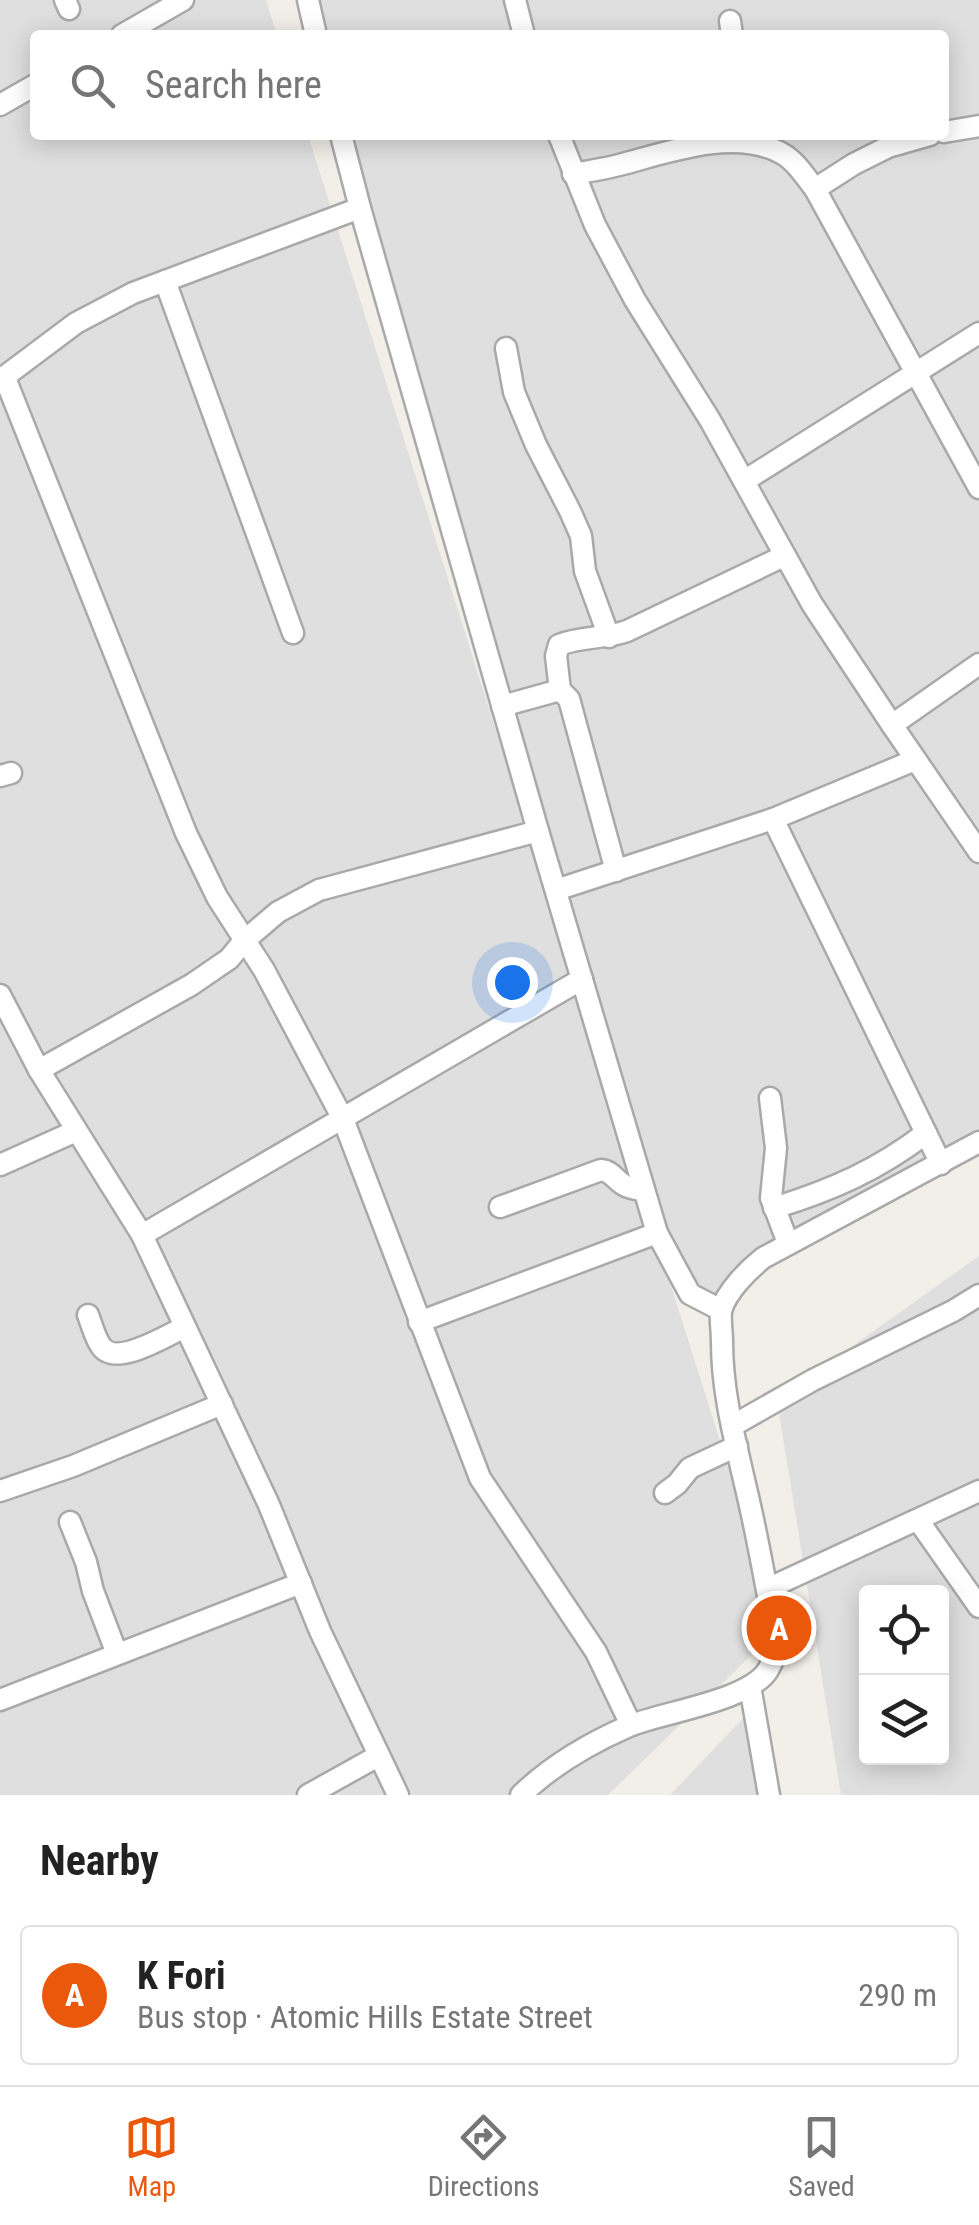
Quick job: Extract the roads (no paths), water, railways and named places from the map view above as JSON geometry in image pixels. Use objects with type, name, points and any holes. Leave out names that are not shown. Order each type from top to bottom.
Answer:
[{"type":"street","points":[[131,30],[183,0]]},
{"type":"street","points":[[308,0],[315,30]]},
{"type":"street","points":[[515,0],[523,30]]},
{"type":"street","points":[[0,104],[30,87]]},
{"type":"street","points":[[949,131],[979,126]]},
{"type":"street","points":[[343,140],[502,706],[657,1233],[690,1294],[722,1310]]},
{"type":"street","points":[[561,140],[595,225],[812,604],[979,852]]},
{"type":"street","points":[[574,174],[682,146],[755,140],[779,151],[815,189],[979,488]]},
{"type":"street","points":[[815,189],[854,164],[912,140]]},
{"type":"street","points":[[360,208],[133,293],[76,323],[2,379],[186,833],[217,897],[264,970],[343,1119],[480,1478],[596,1652],[631,1725]]},
{"type":"street","points":[[165,281],[293,633]]},
{"type":"street","points":[[744,481],[979,334]]},
{"type":"street","points":[[506,348],[514,392],[580,536],[585,570],[609,637]]},
{"type":"street","points":[[616,871],[569,699],[560,690],[556,656],[559,645],[627,632],[784,556]]},
{"type":"street","points":[[892,726],[979,664]]},
{"type":"street","points":[[502,706],[560,690]]},
{"type":"street","points":[[556,890],[773,820],[916,760]]},
{"type":"street","points":[[773,820],[941,1164]]},
{"type":"street","points":[[38,1070],[191,985],[230,960],[244,941],[278,912],[319,890],[538,831]]},
{"type":"street","points":[[142,1235],[582,979]]},
{"type":"street","points":[[0,996],[38,1070],[142,1235],[269,1505],[320,1631],[398,1795]]},
{"type":"street","points":[[770,1098],[776,1148],[771,1198],[788,1243]]},
{"type":"street","points":[[0,1165],[76,1131]]},
{"type":"street","points":[[774,1208],[856,1178],[926,1132]]},
{"type":"street","points":[[521,1795],[567,1757],[631,1725],[727,1696],[766,1674],[774,1658],[774,1630],[722,1374],[722,1310],[735,1286],[763,1258],[979,1142]]},
{"type":"street","points":[[500,1207],[601,1170],[610,1172],[629,1188],[644,1190]]},
{"type":"street","points":[[420,1322],[657,1233]]},
{"type":"street","points":[[665,1494],[690,1468],[813,1380],[979,1295]]},
{"type":"street","points":[[88,1315],[102,1348],[109,1354],[122,1355],[185,1327]]},
{"type":"street","points":[[0,1490],[73,1466],[222,1404]]},
{"type":"street","points":[[767,1589],[979,1491]]},
{"type":"street","points":[[918,1520],[979,1607]]},
{"type":"street","points":[[70,1522],[117,1654]]},
{"type":"street","points":[[0,1700],[301,1583]]},
{"type":"street","points":[[750,1686],[770,1795]]},
{"type":"street","points":[[308,1795],[378,1756]]},
{"type":"place","name":"K Fori","points":[[779,1628]]}]
